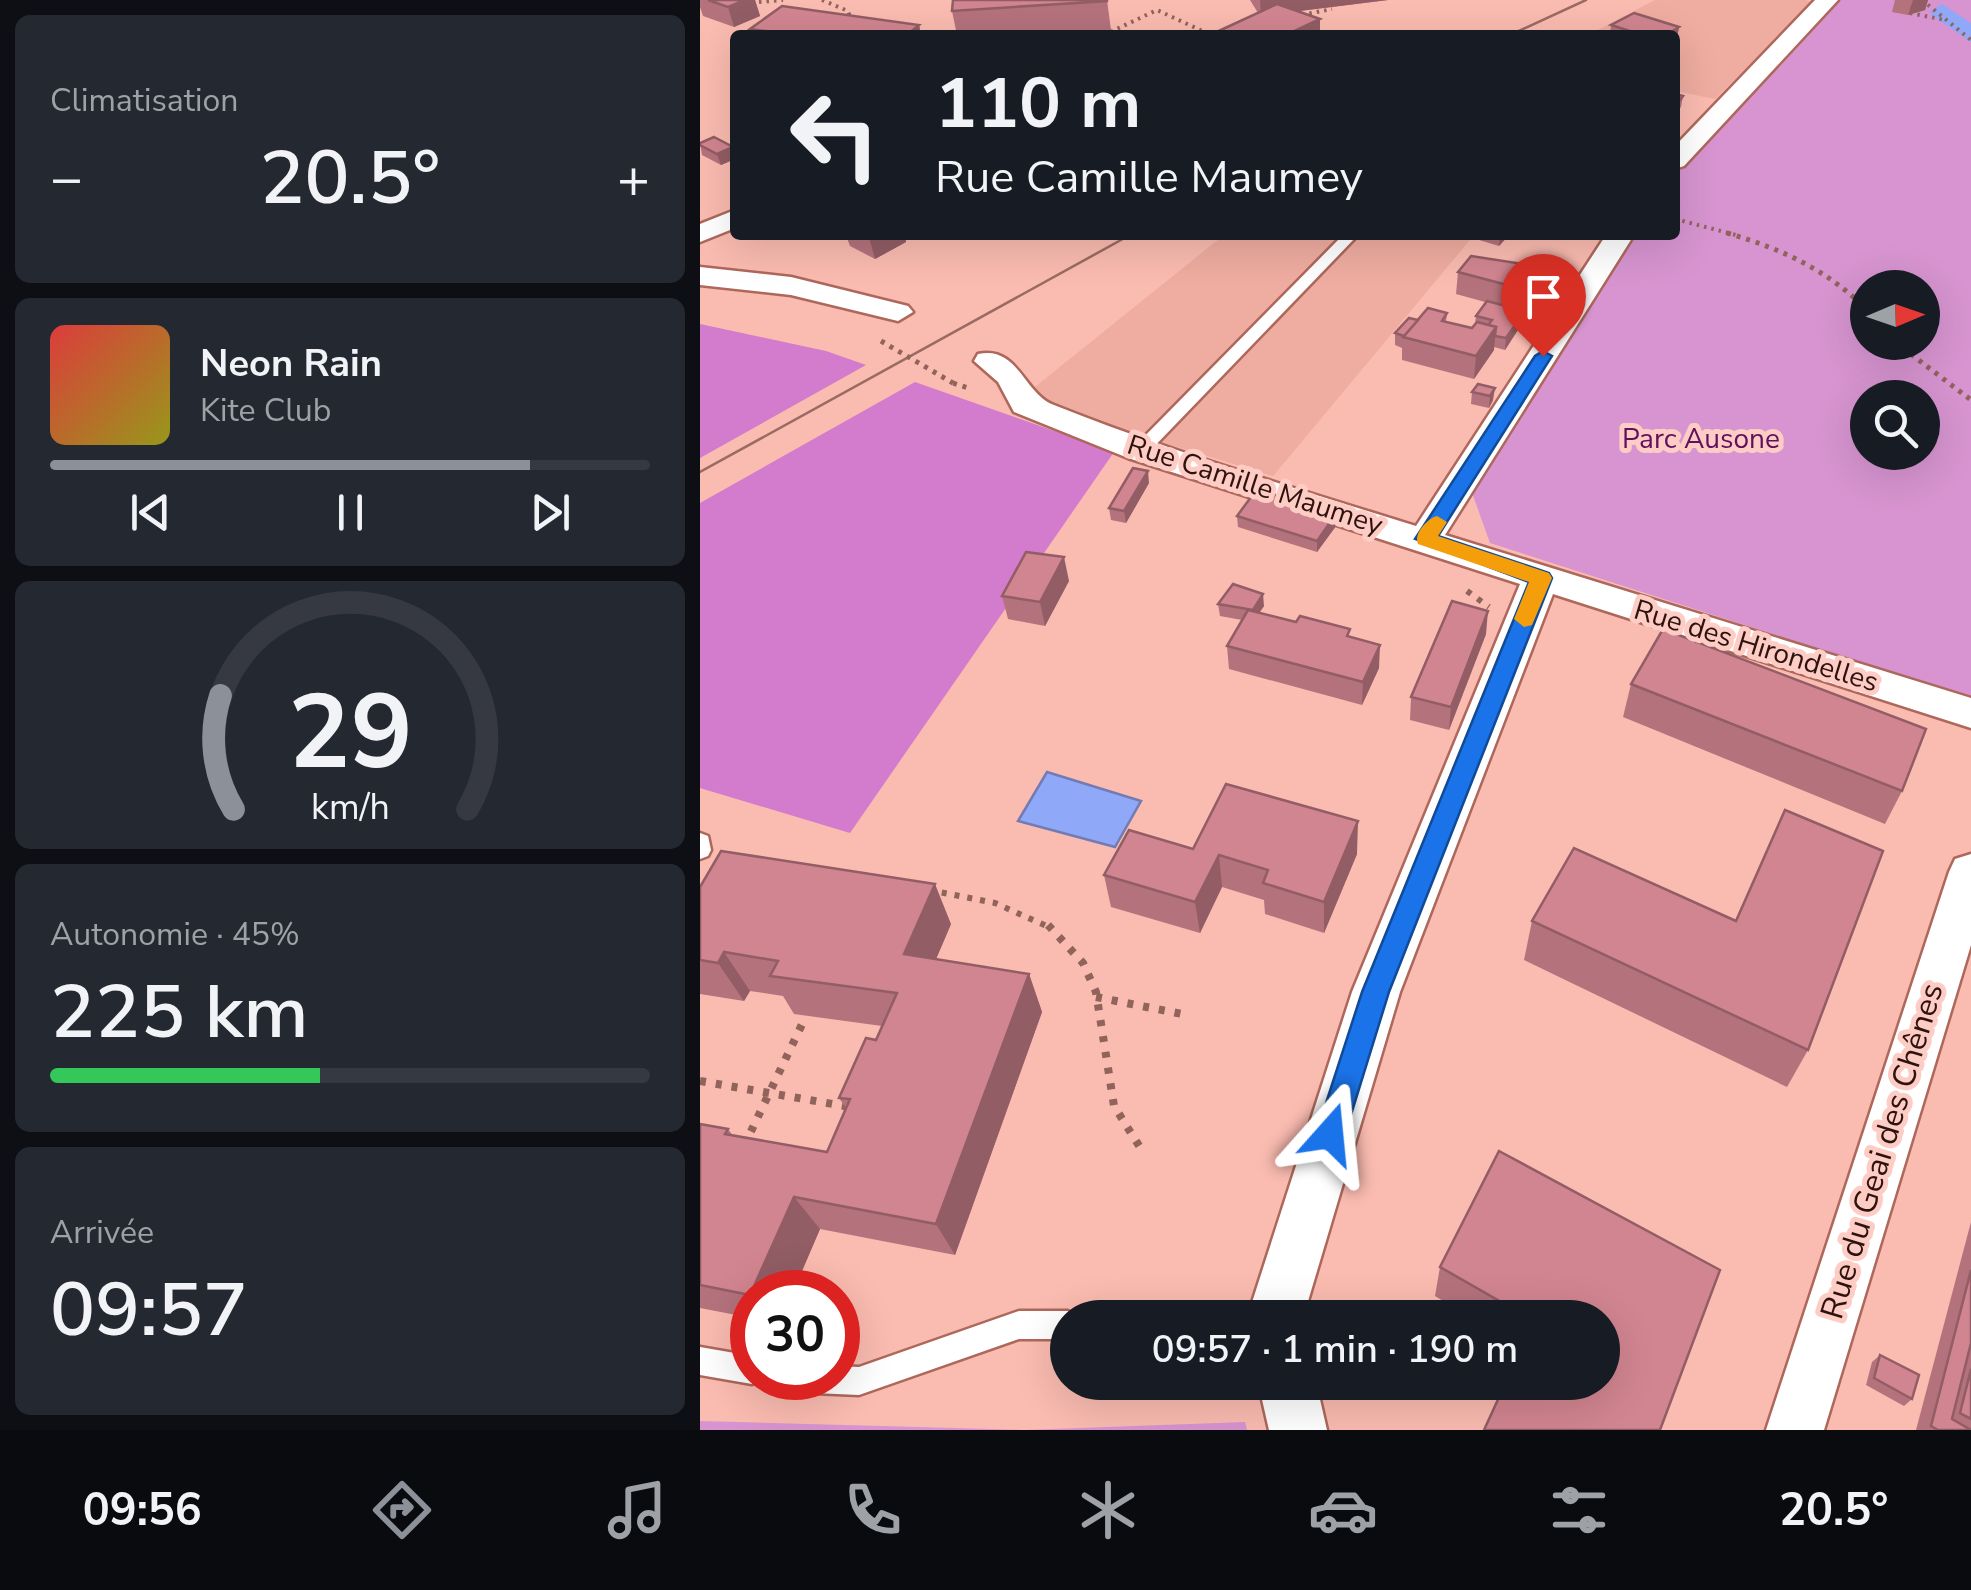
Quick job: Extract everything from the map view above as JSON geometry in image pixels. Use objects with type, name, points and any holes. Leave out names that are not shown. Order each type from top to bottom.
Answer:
[{"type":"street","points":[[1680,156],[1827,0]]},
{"type":"street","points":[[700,234],[730,220]]},
{"type":"street","points":[[1426,539],[1617,240]]},
{"type":"street","points":[[700,276],[791,286],[898,312]]},
{"type":"street","name":"Rue Camille Maumey","points":[[989,361],[1011,377],[1025,404],[1140,451],[1541,578]]},
{"type":"street","points":[[1281,1300],[1376,992],[1541,578]]},
{"type":"street","name":"Rue des Hirondelles","points":[[1541,578],[1971,713]]},
{"type":"street","name":"Rue du Geai des Chênes","points":[[1795,1430],[1971,872]]},
{"type":"street","points":[[1291,1400],[1298,1430]]},
{"type":"lane","points":[[1140,451],[1346,240]]},
{"type":"lane","points":[[700,842],[700,850]]},
{"type":"lane","points":[[860,1381],[1019,1325],[1050,1324]]},
{"type":"lane","points":[[700,1361],[730,1366]]},
{"type":"path","points":[[759,2],[783,0]]},
{"type":"path","points":[[822,0],[848,12],[854,24]]},
{"type":"path","points":[[1922,0],[1971,40]]},
{"type":"path","points":[[1289,17],[1332,9]]},
{"type":"path","points":[[1115,30],[1157,10],[1199,30]]},
{"type":"path","points":[[1910,13],[1946,20]]},
{"type":"path","points":[[1680,221],[1799,255],[1850,292]]},
{"type":"path","points":[[881,341],[954,383]]},
{"type":"path","points":[[1919,360],[1971,400]]},
{"type":"path","points":[[911,887],[1024,908],[1068,941],[1096,997],[1105,1026],[1114,1106],[1143,1152]]},
{"type":"path","points":[[1096,997],[1182,1014]]},
{"type":"path","points":[[738,1160],[806,1016]]},
{"type":"path","points":[[700,1081],[854,1108]]},
{"type":"shaded area","points":[[1655,0],[1813,2],[1715,99],[1680,92],[1680,30],[1598,30]]},
{"type":"shaded area","points":[[1218,240],[1470,240],[1273,476],[1020,399]]},
{"type":"shaded area","points":[[700,324],[826,351],[866,365],[700,458]]},
{"type":"shaded area","points":[[915,382],[1114,452],[850,833],[700,788],[700,503]]},
{"type":"green space","name":"Parc Ausone","points":[[1838,0],[1971,0],[1971,698],[1490,543],[1470,487],[1634,240],[1680,240],[1680,170],[1700,139]]},
{"type":"green space","points":[[700,1421],[1024,1430],[700,1430]]},
{"type":"green space","points":[[1245,1422],[1247,1430],[1024,1430]]},
{"type":"water","points":[[1047,772],[1141,801],[1115,847],[1018,821]]},
{"type":"building","points":[[708,0],[745,0],[728,7]]},
{"type":"building","points":[[953,0],[1107,0],[1107,1],[952,11]]},
{"type":"building","points":[[1277,4],[1320,19],[1297,30],[1221,30]]},
{"type":"building","points":[[782,6],[919,25],[913,30],[750,29]]},
{"type":"building","points":[[1634,13],[1679,27],[1626,30],[1611,25]]},
{"type":"building","points":[[714,137],[730,148],[717,154],[700,143]]},
{"type":"building","points":[[1471,256],[1543,267],[1537,274],[1527,272],[1515,287],[1458,272]]},
{"type":"building","points":[[1487,301],[1525,311],[1506,338],[1495,336],[1496,327],[1488,325],[1492,320],[1476,316]]},
{"type":"building","points":[[1428,308],[1447,313],[1442,321],[1472,328],[1477,322],[1496,327],[1476,356],[1403,337]]},
{"type":"building","points":[[1409,318],[1418,320],[1404,336],[1395,333]]},
{"type":"building","points":[[1478,384],[1495,388],[1490,396],[1472,392]]},
{"type":"building","points":[[1133,468],[1148,471],[1124,511],[1109,508]]},
{"type":"building","points":[[1257,489],[1336,514],[1317,541],[1237,516]]},
{"type":"building","points":[[1026,552],[1064,557],[1040,602],[1002,596]]},
{"type":"building","points":[[1233,584],[1263,594],[1253,610],[1218,604]]},
{"type":"building","points":[[1452,601],[1488,611],[1451,707],[1411,697]]},
{"type":"building","points":[[1248,610],[1296,622],[1300,616],[1350,629],[1347,636],[1380,645],[1363,682],[1227,646]]},
{"type":"building","points":[[1663,629],[1926,729],[1902,791],[1631,684]]},
{"type":"building","points":[[1226,784],[1358,821],[1324,902],[1263,883],[1268,870],[1219,855],[1195,902],[1104,875],[1129,830],[1193,849]]},
{"type":"building","points":[[1785,810],[1883,851],[1808,1050],[1532,921],[1574,848],[1736,921]]},
{"type":"building","points":[[721,851],[935,884],[904,954],[1029,974],[936,1224],[794,1197],[761,1270],[730,1270],[730,1291],[700,1285],[700,1124],[728,1129],[725,1134],[827,1152],[850,1099],[839,1098],[866,1038],[876,1040],[897,993],[770,976],[778,961],[724,952],[718,963],[700,960],[700,887]]},
{"type":"building","points":[[1499,1151],[1720,1270],[1660,1430],[1484,1430],[1498,1400],[1620,1400],[1620,1300],[1498,1300],[1440,1267]]},
{"type":"building","points":[[1971,1270],[1971,1343],[1952,1419],[1971,1430],[1938,1430],[1931,1426]]},
{"type":"building","points":[[1880,1355],[1919,1375],[1912,1399],[1874,1378]]},
{"type":"building","points":[[1971,1369],[1971,1419],[1960,1413]]},
{"type":"waterway","points":[[1942,11],[1971,35]]},
{"type":"tram line","points":[[1521,30],[1586,0]]},
{"type":"tram line","points":[[700,472],[1121,240]]},
{"type":"slow traffic","points":[[1437,522],[1426,539],[1541,578],[1524,619]]},
{"type":"route","points":[[1330,1134],[1376,992],[1541,578],[1426,539],[1543,356]]}]
